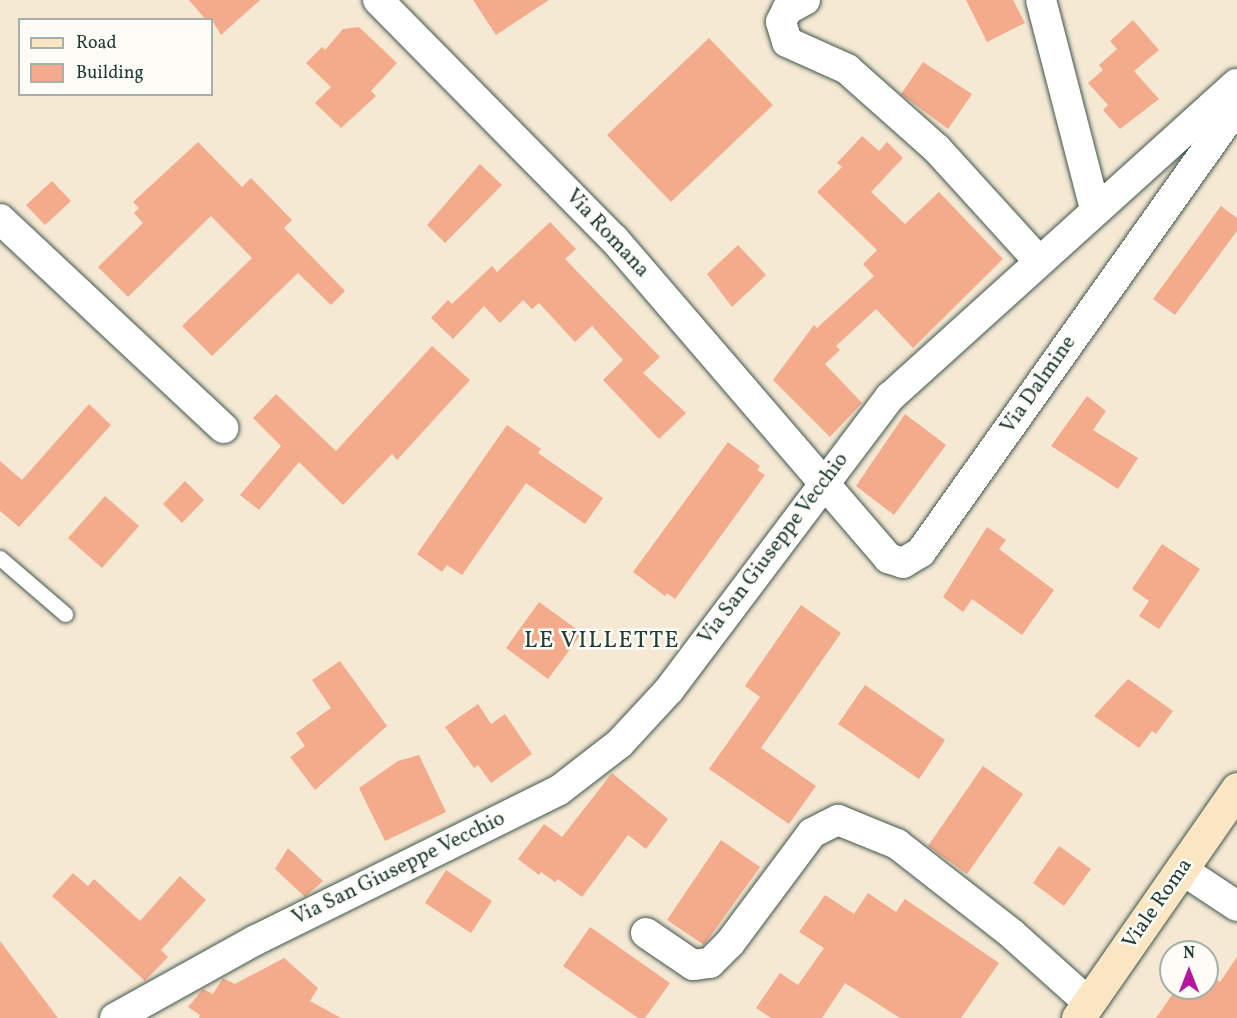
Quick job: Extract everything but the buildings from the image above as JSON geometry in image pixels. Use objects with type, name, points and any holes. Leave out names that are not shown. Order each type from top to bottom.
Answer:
[{"type":"main road","name":"Viale Roma","points":[[1083,1010],[1237,789]]},
{"type":"street","name":"Via Romana","points":[[378,0],[614,239],[824,480]]},
{"type":"street","points":[[805,0],[788,10],[781,22],[787,42],[847,69],[937,149],[1038,260]]},
{"type":"street","points":[[1041,0],[1095,208]]},
{"type":"street","name":"Via San Giuseppe Vecchio","points":[[115,1018],[256,940],[558,791],[620,743],[669,690],[824,480],[891,397],[1095,208],[1237,84]]},
{"type":"street","name":"Via Dalmine","points":[[824,480],[888,558],[903,563],[921,552],[1237,107]]},
{"type":"street","points":[[0,219],[223,428]]},
{"type":"street","points":[[646,933],[693,965],[710,963],[730,944],[812,833],[838,820],[897,844],[1012,934],[1083,1010]]},
{"type":"street","points":[[1182,869],[1237,906]]},
{"type":"lane","points":[[0,558],[65,614]]},
{"type":"district","name":"LE VILLETTE","points":[[602,642]]}]
